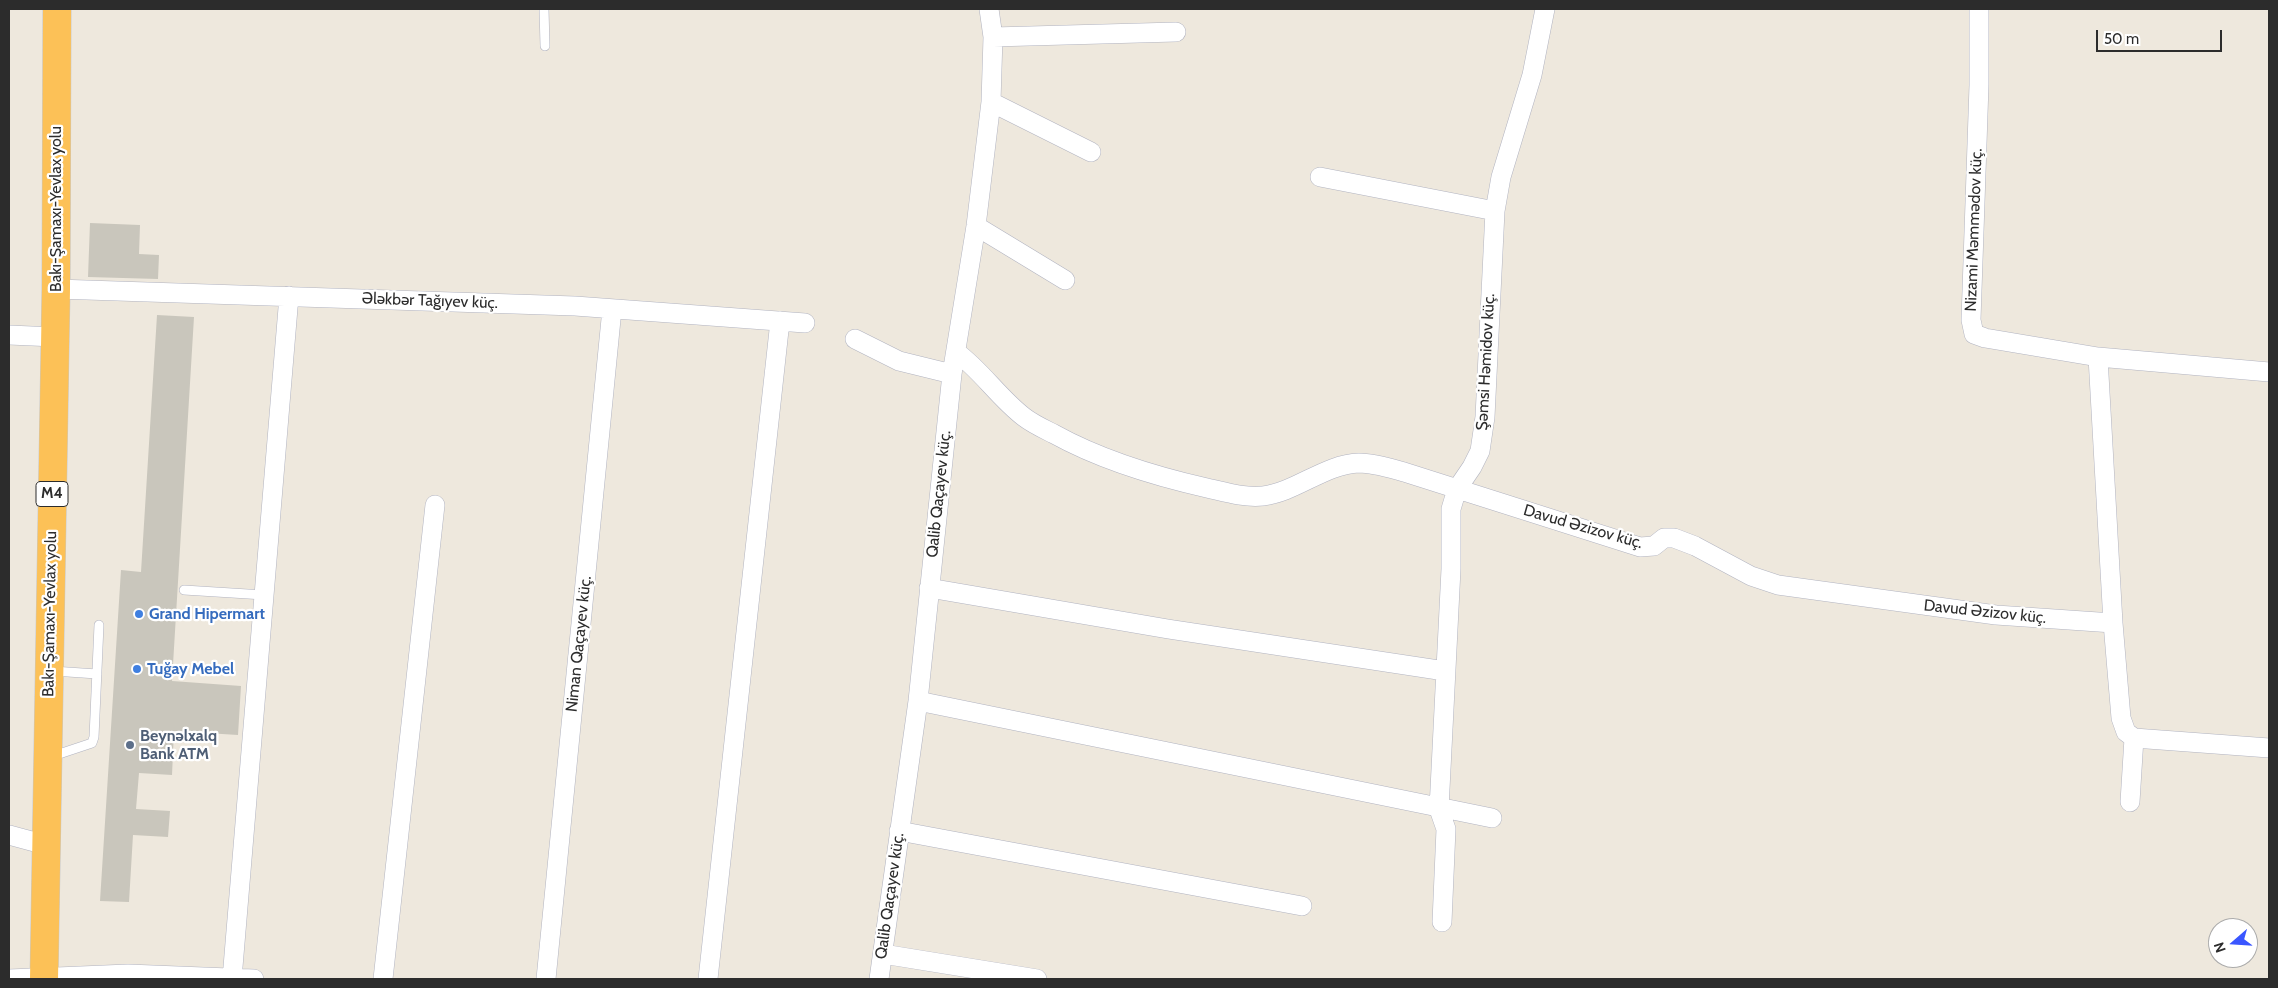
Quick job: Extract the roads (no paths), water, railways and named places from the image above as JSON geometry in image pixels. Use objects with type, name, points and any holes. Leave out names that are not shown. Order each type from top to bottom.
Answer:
[{"type":"highway","name":"Bakı-Şamaxı-Yevlax yolu","points":[[44,977],[56,289],[57,9]]},
{"type":"street","name":"Qalib Qaçayev küç.","points":[[879,979],[918,700],[952,374],[976,226],[991,102],[993,37],[989,9]]},
{"type":"street","name":"Şəmsi Həmidov küç.","points":[[1442,922],[1446,829],[1439,808],[1451,569],[1451,509],[1457,489],[1472,468],[1480,451],[1485,417],[1495,211],[1501,177],[1532,75],[1546,9]]},
{"type":"street","name":"Nizami Məmmədov küç.","points":[[1979,9],[1979,94],[1971,320],[1974,334],[1985,338],[2098,357],[2269,372]]},
{"type":"street","points":[[993,37],[1176,32]]},
{"type":"street","points":[[991,102],[1091,152]]},
{"type":"street","points":[[1320,178],[1495,211]]},
{"type":"street","points":[[976,226],[1065,280]]},
{"type":"street","name":"Ələkbər Tağıyev küç.","points":[[56,289],[612,309],[805,323]]},
{"type":"street","points":[[232,978],[288,296]]},
{"type":"street","name":"Niman Qaçayev küç.","points":[[546,979],[612,309]]},
{"type":"street","points":[[708,979],[780,321]]},
{"type":"street","points":[[9,335],[55,337]]},
{"type":"street","points":[[855,339],[899,360],[952,374]]},
{"type":"street","name":"Davud Əzizov küç.","points":[[956,352],[968,361],[1002,398],[1026,419],[1082,450],[1164,478],[1246,497],[1263,496],[1276,493],[1336,468],[1358,463],[1404,472],[1640,547],[1654,546],[1664,538],[1674,538],[1695,546],[1751,576],[1778,585],[1996,615],[2113,623]]},
{"type":"street","points":[[2098,357],[2113,623],[2121,718],[2126,732],[2134,738],[2269,748]]},
{"type":"street","points":[[383,979],[435,505]]},
{"type":"street","points":[[929,588],[1178,630],[1445,671]]},
{"type":"street","points":[[918,700],[1492,818]]},
{"type":"street","points":[[2130,802],[2134,738]]},
{"type":"street","points":[[899,831],[1302,906]]},
{"type":"street","points":[[9,834],[46,845]]},
{"type":"street","points":[[883,954],[1036,979]]},
{"type":"street","points":[[9,979],[128,974],[254,979]]},
{"type":"lane","points":[[544,9],[545,46]]},
{"type":"lane","points":[[184,590],[264,595]]},
{"type":"lane","points":[[48,758],[92,743],[94,737],[100,625]]},
{"type":"lane","points":[[49,670],[97,674]]},
{"type":"place","name":"Grand Hipermart","points":[[139,614]]},
{"type":"place","name":"Tuğay Mebel","points":[[137,669]]},
{"type":"place","name":"Beynəlxalq Bank ATM","points":[[130,745]]}]
